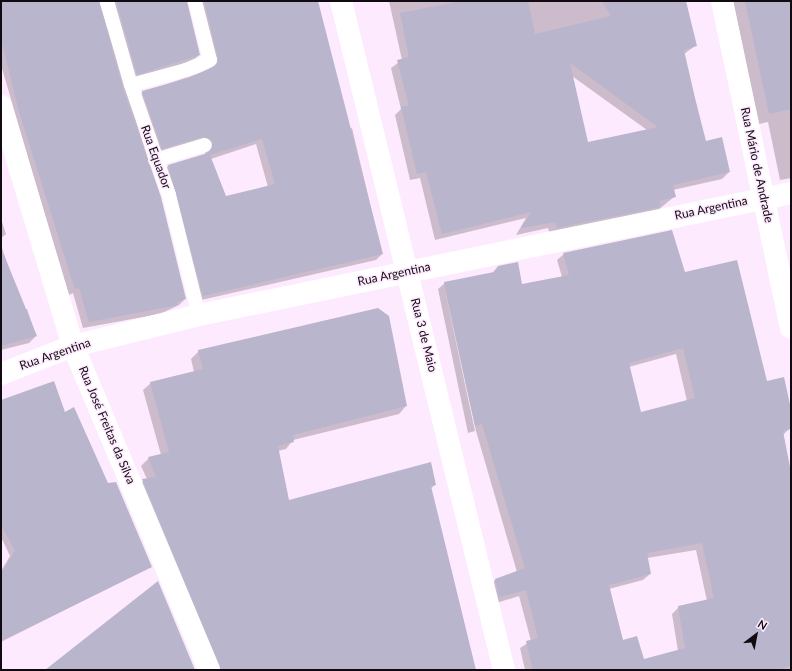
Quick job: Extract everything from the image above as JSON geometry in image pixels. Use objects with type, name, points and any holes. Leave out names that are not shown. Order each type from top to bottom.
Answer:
[{"type":"street","name":"Rua 3 de Maio","points":[[341,1],[504,670]]},
{"type":"street","name":"Rua Mário de Andrade","points":[[722,1],[791,328]]},
{"type":"street","name":"Rua José Freitas da Silva","points":[[1,106],[73,346],[209,670]]},
{"type":"street","name":"Rua Argentina","points":[[1,374],[73,346],[199,316],[408,271],[791,193]]},
{"type":"lane","name":"Rua Equador","points":[[107,1],[131,85],[155,160],[170,195],[199,316]]},
{"type":"lane","points":[[131,85],[186,70],[210,60],[195,1]]},
{"type":"lane","points":[[155,160],[205,145]]},
{"type":"building","points":[[1,1],[99,1],[123,88],[161,197],[186,299],[177,302],[178,305],[89,322],[79,288],[75,289],[71,277],[18,108],[1,39]]},
{"type":"building","points":[[116,1],[187,1],[200,55],[137,75]]},
{"type":"building","points":[[204,1],[318,1],[383,254],[203,296],[168,165],[208,153],[213,142],[203,137],[162,149],[142,91],[189,78],[217,65],[218,58]],"holes":[[[262,139],[275,184],[226,196],[210,155]]]},
{"type":"building","points":[[462,1],[528,1],[535,34],[611,16],[602,1],[686,1],[697,46],[684,50],[706,141],[722,137],[730,172],[673,185],[676,197],[659,201],[661,207],[557,228],[555,222],[521,228],[531,212],[442,234],[426,172],[417,174],[401,107],[409,106],[397,60],[409,57],[400,13]],"holes":[[[570,63],[658,127],[588,142]]]},
{"type":"building","points":[[745,1],[791,1],[791,109],[769,114]]},
{"type":"building","points":[[672,230],[685,272],[737,260],[767,381],[784,377],[791,409],[791,429],[783,431],[791,472],[791,665],[780,670],[533,670],[526,641],[538,638],[526,590],[499,597],[495,579],[525,568],[482,424],[475,426],[444,282],[494,272],[498,266],[518,262],[522,284],[569,275],[563,253]],"holes":[[[683,348],[695,398],[641,412],[629,363]],[[702,543],[714,598],[678,606],[685,648],[644,659],[637,636],[623,640],[609,585],[651,574],[647,553]]]},
{"type":"building","points":[[1,255],[4,255],[37,336],[1,346]]},
{"type":"building","points":[[378,308],[389,316],[407,406],[293,435],[294,442],[278,446],[289,500],[431,462],[436,485],[431,486],[476,670],[221,670],[142,479],[156,477],[148,457],[169,452],[150,382],[203,369],[198,350]]},
{"type":"building","points":[[54,381],[65,412],[74,407],[108,483],[116,482],[152,567],[1,641],[1,573],[15,551],[1,525],[1,400]]},
{"type":"building","points":[[158,581],[195,670],[45,670]]}]
